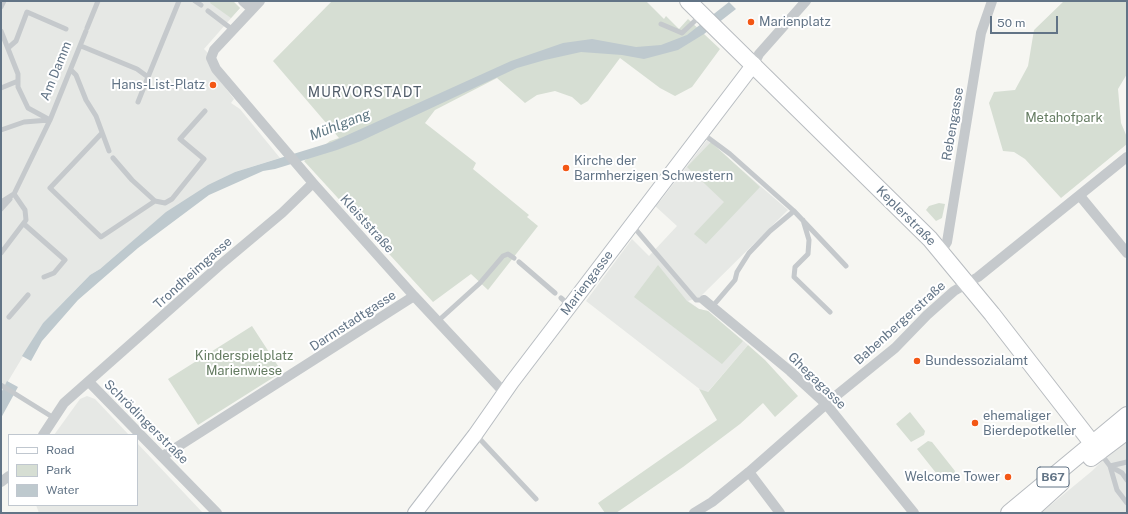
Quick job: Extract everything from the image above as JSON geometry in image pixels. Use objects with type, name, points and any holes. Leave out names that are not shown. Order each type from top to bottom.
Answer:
[{"type":"main road","name":"Keplerstraße","points":[[688,1],[754,64],[941,252],[1096,447]]},
{"type":"main road","name":"B67","points":[[1028,513],[1080,467],[1096,447],[1127,415]]},
{"type":"main road","name":"B67","points":[[1010,513],[1096,447],[1125,434]]},
{"type":"street","points":[[243,1],[252,9]]},
{"type":"street","points":[[233,30],[260,1]]},
{"type":"street","points":[[754,64],[759,54],[806,1]]},
{"type":"street","name":"Rebengasse","points":[[941,252],[946,242],[981,33],[992,1]]},
{"type":"street","name":"Kleiststraße","points":[[233,30],[214,50],[212,58],[216,69],[313,183],[414,296],[505,392]]},
{"type":"street","name":"Mariengasse","points":[[415,513],[475,435],[566,302],[631,224],[754,64]]},
{"type":"street","name":"Babenbergerstraße","points":[[694,513],[712,502],[749,472],[826,404],[894,348],[927,315],[966,283],[978,277],[1127,157]]},
{"type":"street","name":"Trondheimgasse","points":[[89,382],[220,265],[282,213],[313,183]]},
{"type":"street","points":[[1080,196],[1127,253]]},
{"type":"street","name":"Darmstadtgasse","points":[[162,456],[414,296]]},
{"type":"street","name":"Ghegagasse","points":[[704,300],[790,370],[826,404],[914,513]]},
{"type":"street","name":"Schrödingerstraße","points":[[44,434],[64,404],[89,382],[217,513]]},
{"type":"street","points":[[749,472],[780,513]]},
{"type":"lane","points":[[1,7],[4,1]]},
{"type":"lane","name":"Am Damm","points":[[1,209],[14,194],[50,120],[98,1]]},
{"type":"lane","points":[[138,102],[179,1]]},
{"type":"lane","points":[[195,1],[201,5]]},
{"type":"lane","points":[[208,11],[233,30]]},
{"type":"lane","name":"Am Damm","points":[[8,48],[16,41],[27,12],[66,29]]},
{"type":"lane","points":[[661,24],[682,33],[705,16]]},
{"type":"lane","name":"Am Damm","points":[[1,31],[18,74],[18,87],[28,108],[50,120]]},
{"type":"lane","points":[[81,46],[137,69],[148,77]]},
{"type":"lane","points":[[71,70],[76,75],[86,100],[96,116],[109,151]]},
{"type":"lane","points":[[1,88],[18,81]]},
{"type":"lane","points":[[113,158],[132,180],[155,200],[165,204],[172,199],[204,159],[180,139],[205,111]]},
{"type":"lane","name":"Am Damm","points":[[1,130],[24,122],[50,120]]},
{"type":"lane","points":[[102,133],[50,188],[102,237],[155,200]]},
{"type":"lane","points":[[702,133],[730,154],[803,219],[846,266]]},
{"type":"lane","points":[[1,202],[14,194],[27,215],[24,224],[1,253]]},
{"type":"lane","points":[[712,307],[735,280],[737,272],[749,254],[770,231],[794,211]]},
{"type":"lane","points":[[803,219],[810,240],[808,254],[795,267],[794,277],[830,312]]},
{"type":"lane","points":[[24,224],[65,260],[54,273],[44,277]]},
{"type":"lane","points":[[631,224],[696,300],[704,300]]},
{"type":"lane","points":[[438,321],[480,283],[503,256],[508,254],[514,258]]},
{"type":"lane","points":[[519,262],[555,293]]},
{"type":"lane","points":[[9,317],[28,295]]},
{"type":"lane","points":[[2,386],[54,418]]},
{"type":"lane","points":[[475,435],[536,499]]},
{"type":"lane","points":[[1096,447],[1110,466],[1117,490],[1127,503]]},
{"type":"lane","points":[[1110,466],[1127,462]]},
{"type":"lane","points":[[1110,466],[1124,473],[1127,480]]},
{"type":"shaded area","points":[[1,1],[233,1],[240,8],[204,49],[208,53],[211,69],[234,99],[231,103],[240,109],[280,158],[235,172],[206,187],[156,221],[100,269],[90,275],[43,323],[1,393]]},
{"type":"shaded area","points":[[707,140],[788,210],[700,297],[688,301],[699,309],[708,311],[748,345],[706,394],[586,301],[632,239],[649,256],[677,226],[654,205],[661,200]]},
{"type":"shaded area","points":[[87,396],[95,399],[128,434],[55,434],[80,399]]},
{"type":"shaded area","points":[[1127,436],[1127,513],[1041,513],[1092,471]]},
{"type":"shaded area","points":[[138,444],[203,513],[39,513],[36,506],[138,506]]},
{"type":"green space","points":[[211,1],[233,1],[240,8],[231,18],[210,3]]},
{"type":"green space","points":[[332,1],[646,1],[664,19],[666,16],[679,29],[688,19],[720,49],[692,87],[675,96],[660,88],[620,58],[588,101],[581,105],[572,97],[555,91],[537,95],[525,103],[497,78],[435,110],[425,123],[476,163],[473,169],[529,215],[527,217],[538,226],[488,290],[471,274],[433,302],[304,161],[330,141],[339,138],[273,61]]},
{"type":"green space","name":"Metahofpark","points":[[1064,1],[1127,1],[1127,74],[1118,89],[1121,123],[1127,137],[1127,144],[1061,198],[1025,159],[1014,152],[1003,151],[989,103],[994,92],[1015,90],[1028,66],[1034,30]]},
{"type":"green space","points":[[711,142],[760,187],[706,244],[694,234],[724,202],[687,167]]},
{"type":"green space","points":[[939,203],[945,204],[942,218],[936,221],[926,210],[929,206]]},
{"type":"green space","points":[[658,265],[687,301],[699,309],[708,311],[743,341],[722,364],[634,297]]},
{"type":"green space","name":"Kinderspielplatz Marienwiese","points":[[252,326],[282,372],[198,425],[168,379]]},
{"type":"green space","points":[[748,345],[765,360],[798,396],[775,417],[763,403],[740,424],[683,467],[616,513],[605,513],[598,503],[717,420],[699,389],[708,392]]},
{"type":"green space","points":[[910,412],[925,431],[924,435],[911,442],[896,424]]},
{"type":"green space","points":[[928,441],[932,442],[955,471],[954,475],[944,483],[917,449]]},
{"type":"water","name":"Mühlgang","points":[[729,2],[736,9],[704,34],[678,50],[644,59],[622,55],[581,52],[517,68],[361,141],[275,169],[263,171],[209,195],[138,248],[78,300],[42,341],[31,361],[22,356],[43,323],[90,275],[100,269],[166,212],[208,185],[235,172],[332,142],[511,61],[563,43],[592,39],[636,47],[661,45],[687,35]]},
{"type":"water","points":[[7,381],[18,387],[1,418],[1,393]]},
{"type":"place","name":"Marienplatz","points":[[751,22]]},
{"type":"place","name":"Hans-List-Platz","points":[[213,85]]},
{"type":"place","name":"Kirche der Barmherzigen Schwestern","points":[[566,168]]},
{"type":"place","name":"Bundessozialamt","points":[[917,361]]},
{"type":"place","name":"ehemaliger Bierdepotkeller","points":[[975,423]]},
{"type":"place","name":"Welcome Tower","points":[[1008,477]]},
{"type":"district","name":"MURVORSTADT","points":[[365,93]]}]
